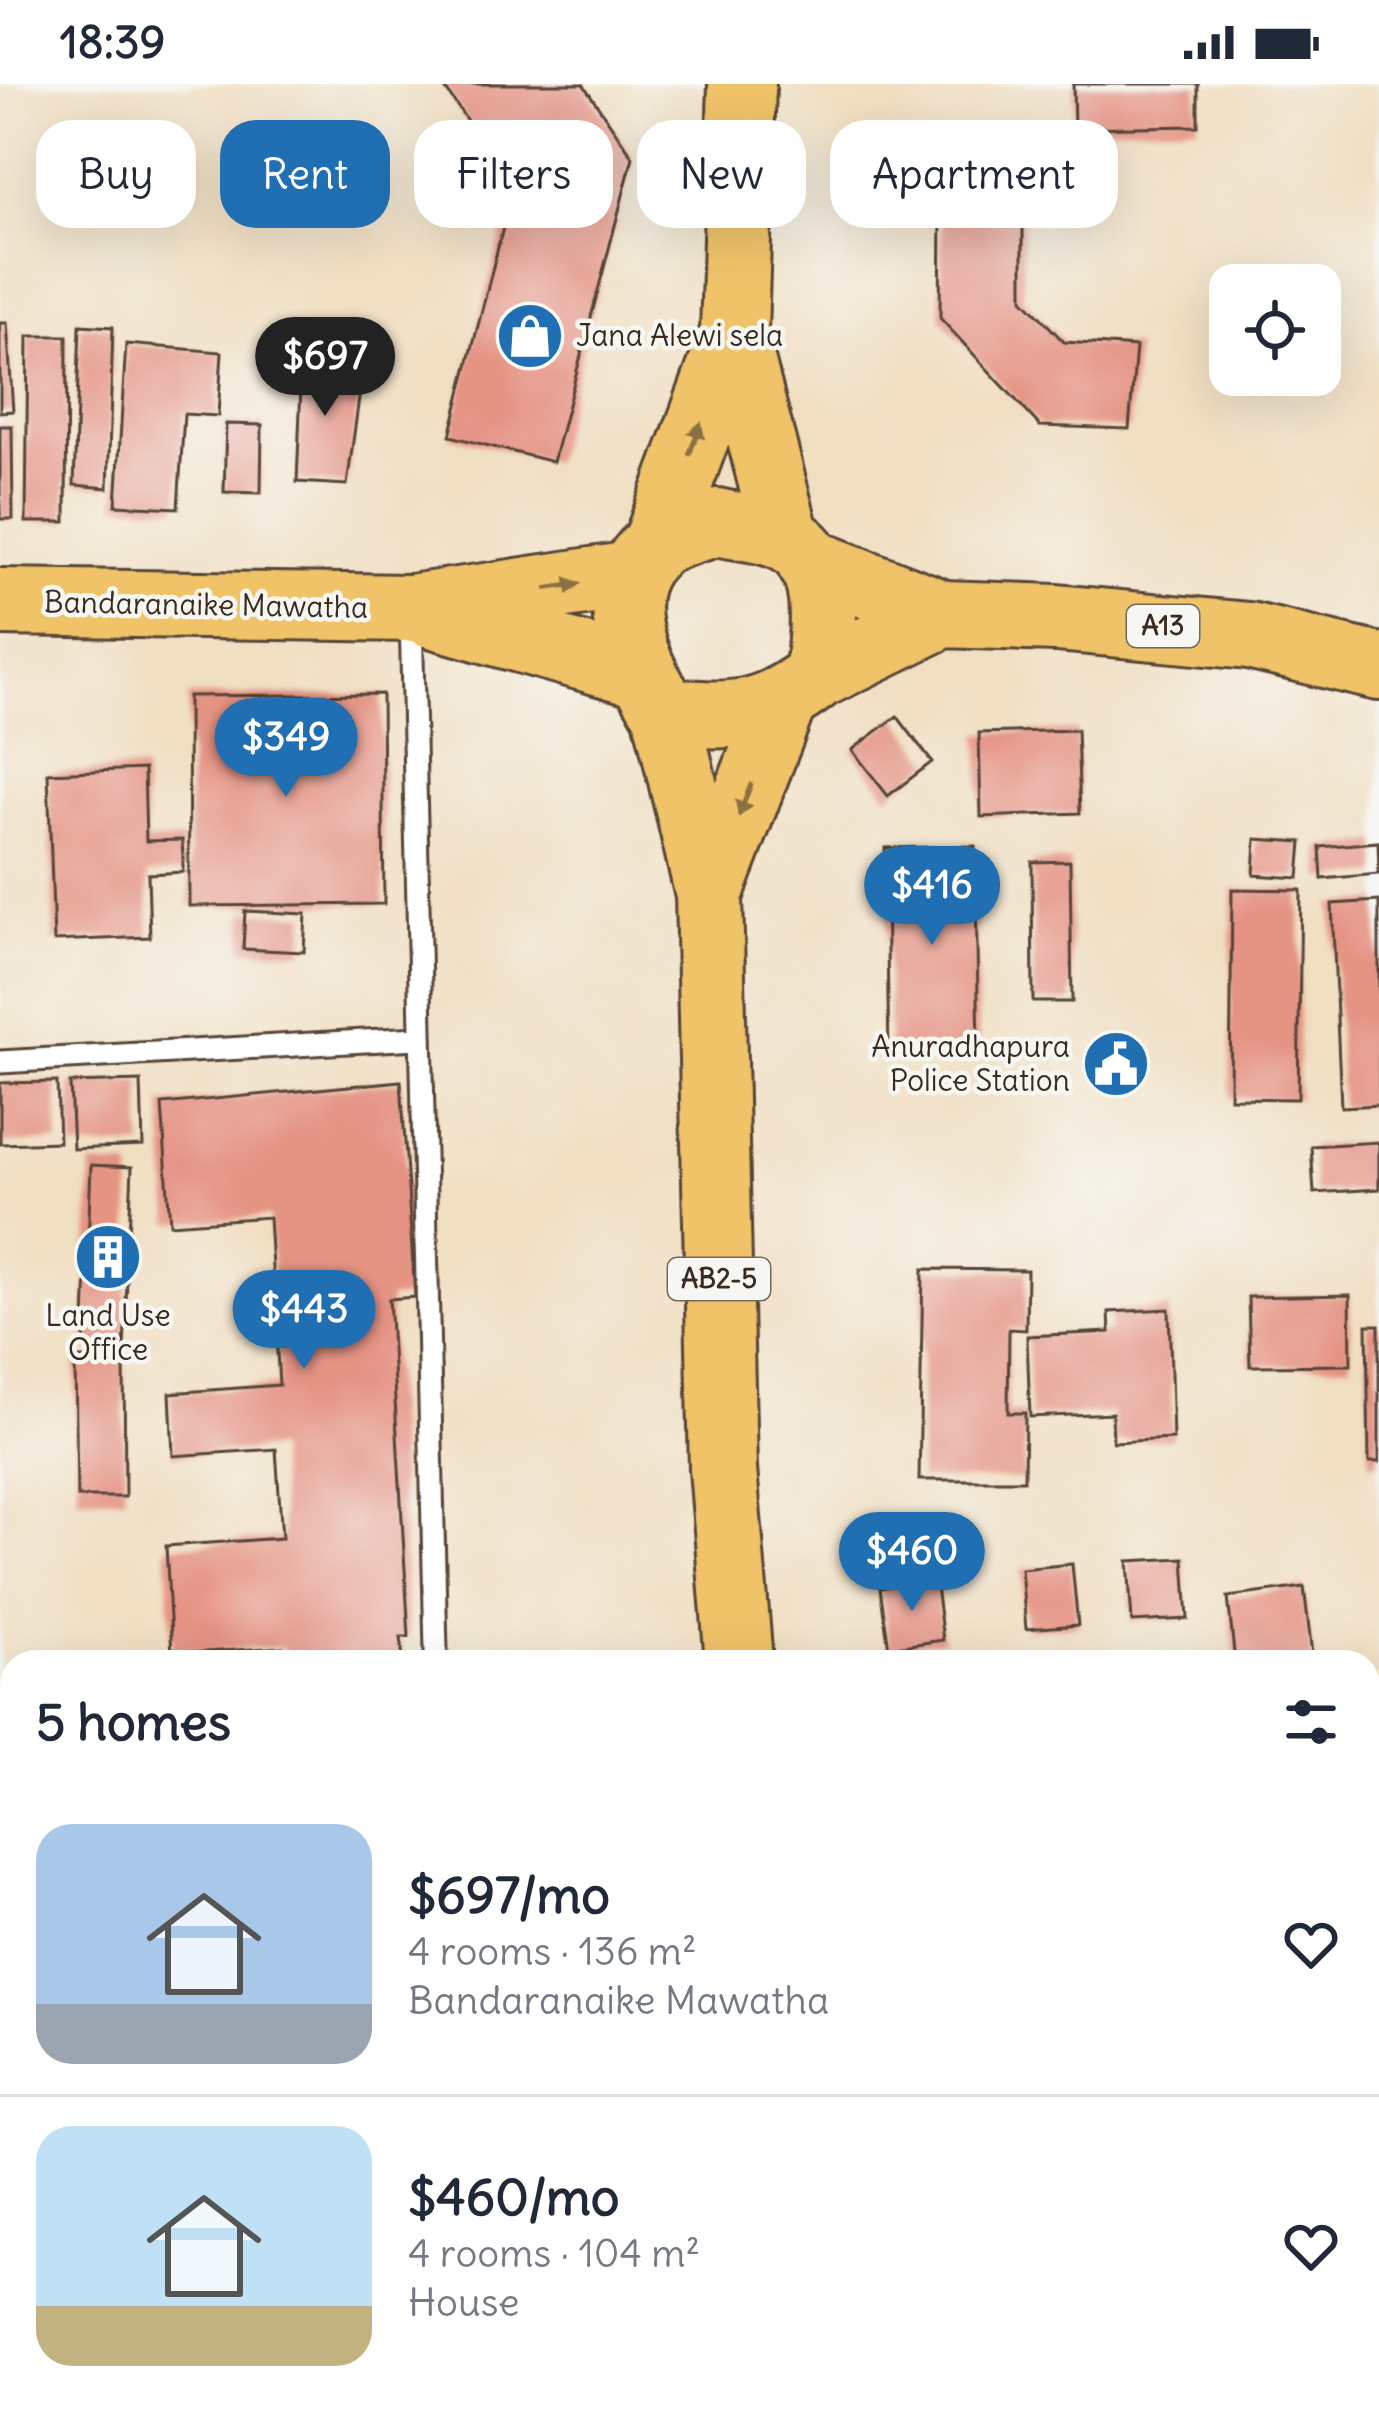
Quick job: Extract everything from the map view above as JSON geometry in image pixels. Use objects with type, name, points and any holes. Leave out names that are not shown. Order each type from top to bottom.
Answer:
[{"type":"main road","points":[[734,333],[644,560],[625,626],[653,692],[727,718],[800,689],[827,616],[798,550],[734,333],[742,84]]},
{"type":"main road","points":[[644,560],[718,522],[798,550]]},
{"type":"main road","name":"A13","points":[[798,550],[943,614],[1057,618],[1249,636],[1379,667]]},
{"type":"main road","name":"Bandaranaike Mawatha","points":[[0,602],[411,608],[644,560]]},
{"type":"main road","name":"Bandaranaike Mawatha","points":[[411,608],[653,692]]},
{"type":"main road","name":"A13","points":[[800,689],[943,614]]},
{"type":"main road","name":"AB2-5","points":[[709,896],[800,689]]},
{"type":"main road","name":"AB2-5","points":[[653,692],[709,896],[723,1468],[738,1650]]},
{"type":"lane","points":[[411,608],[417,1037],[436,1650]]},
{"type":"lane","points":[[0,1062],[417,1037]]},
{"type":"building","name":"Jana Alewi sela","points":[[442,84],[583,84],[608,120],[467,120]]},
{"type":"building","points":[[1073,84],[1198,84],[1198,126],[1118,127],[1118,120],[1074,120]]},
{"type":"building","name":"Jana Alewi sela","points":[[613,128],[633,157],[553,462],[450,436],[503,228],[613,228]]},
{"type":"building","points":[[941,228],[1023,228],[1023,299],[1064,342],[1136,347],[1129,429],[1040,426],[940,318]]},
{"type":"building","points":[[0,323],[7,323],[13,411],[0,412]]},
{"type":"building","points":[[80,325],[113,327],[108,488],[74,485]]},
{"type":"building","points":[[28,336],[67,336],[66,522],[26,522]]},
{"type":"building","points":[[303,339],[333,341],[330,379],[354,380],[353,391],[360,391],[347,485],[297,482]]},
{"type":"building","points":[[126,344],[222,352],[218,416],[184,414],[178,508],[116,505]]},
{"type":"building","points":[[226,424],[262,425],[261,493],[224,492]]},
{"type":"building","points":[[0,426],[12,426],[13,519],[0,519]]},
{"type":"building","points":[[382,694],[384,904],[189,906],[188,696]]},
{"type":"building","points":[[897,716],[932,762],[888,796],[852,750]]},
{"type":"building","points":[[1077,730],[1080,813],[981,817],[979,733]]},
{"type":"building","points":[[144,769],[146,841],[182,840],[183,857],[183,872],[148,874],[150,937],[54,941],[48,773]]},
{"type":"building","points":[[1256,839],[1302,842],[1299,878],[1254,875]]},
{"type":"building","points":[[1378,842],[1379,874],[1322,879],[1320,847]]},
{"type":"building","points":[[975,846],[979,1048],[889,1050],[885,848]]},
{"type":"building","points":[[1070,861],[1072,1002],[1033,1002],[1032,862]]},
{"type":"building","points":[[1232,889],[1301,890],[1298,1099],[1230,1098]]},
{"type":"building","points":[[1379,901],[1379,1105],[1341,1107],[1332,904]]},
{"type":"building","points":[[245,911],[306,914],[304,952],[243,949]]},
{"type":"building","points":[[141,1081],[143,1146],[73,1149],[70,1083]]},
{"type":"building","points":[[401,1081],[415,1297],[389,1299],[409,1637],[401,1637],[402,1650],[172,1650],[166,1546],[282,1538],[276,1449],[173,1456],[170,1393],[279,1385],[269,1217],[170,1224],[162,1104]]},
{"type":"building","points":[[57,1082],[59,1142],[0,1144],[0,1083]]},
{"type":"building","points":[[1379,1142],[1379,1189],[1314,1193],[1311,1146]]},
{"type":"building","name":"Land Use Office","points":[[91,1165],[132,1167],[124,1349],[84,1348]]},
{"type":"building","points":[[923,1269],[1027,1270],[1026,1330],[1009,1329],[1008,1413],[1025,1413],[1024,1480],[919,1480]]},
{"type":"building","points":[[1350,1295],[1351,1365],[1250,1366],[1248,1297]]},
{"type":"building","points":[[1169,1309],[1173,1439],[1113,1442],[1112,1413],[1030,1417],[1027,1336],[1110,1332],[1109,1312]]},
{"type":"building","points":[[1367,1325],[1379,1325],[1379,1462],[1369,1462]]},
{"type":"building","points":[[75,1359],[124,1359],[125,1497],[77,1497]]},
{"type":"building","points":[[1184,1558],[1188,1619],[1132,1622],[1128,1561]]},
{"type":"building","points":[[1072,1564],[1078,1625],[1026,1629],[1021,1569]]},
{"type":"building","points":[[935,1579],[943,1640],[889,1648],[880,1588]]},
{"type":"building","points":[[1304,1587],[1312,1650],[1234,1650],[1228,1597]]},
{"type":"place","name":"Jana Alewi sela","points":[[530,336]]},
{"type":"place","name":"Anuradhapura Police Station","points":[[1116,1064]]},
{"type":"place","name":"Land Use Office","points":[[108,1257]]}]
